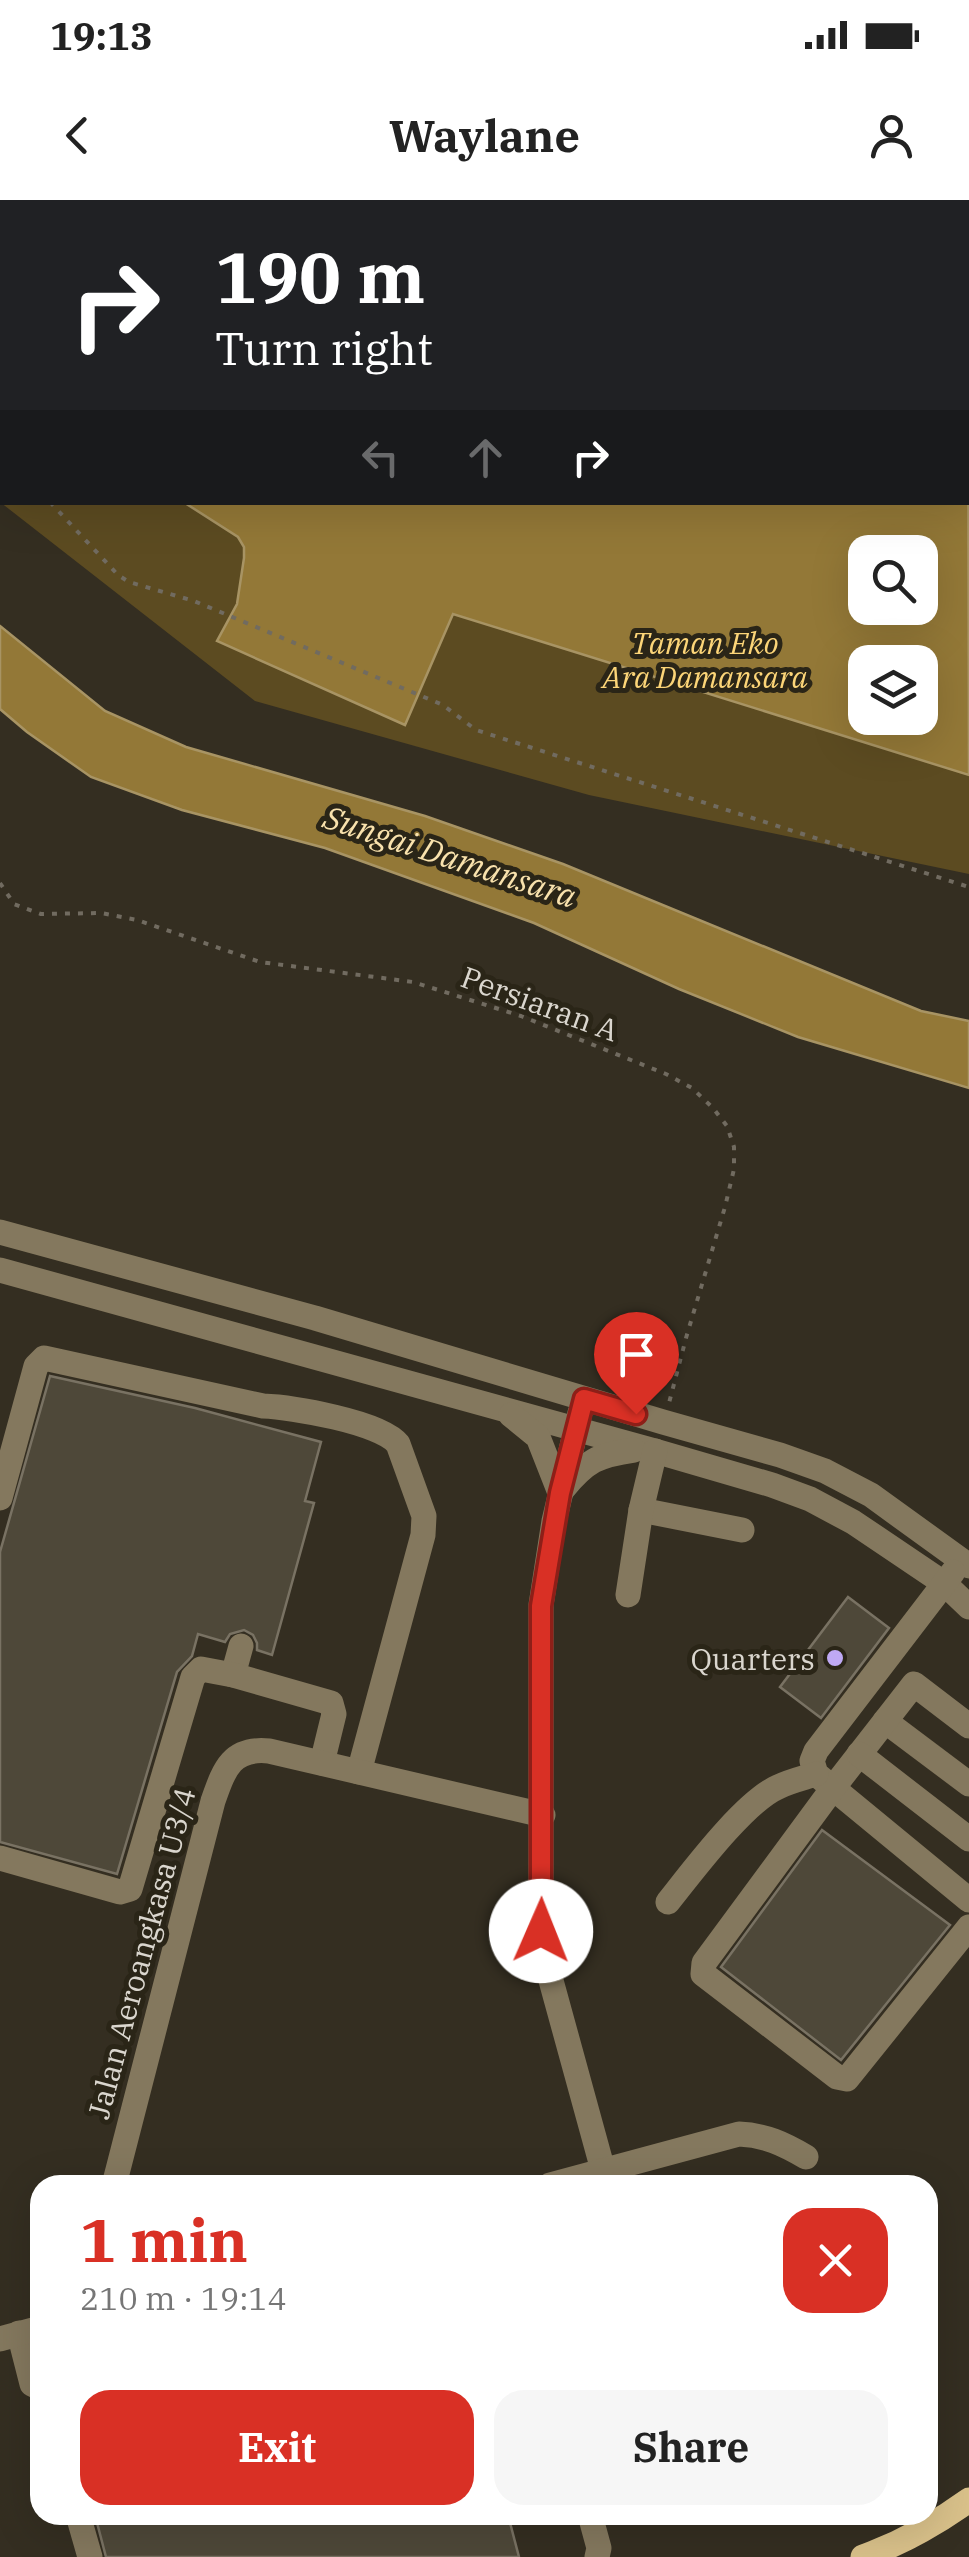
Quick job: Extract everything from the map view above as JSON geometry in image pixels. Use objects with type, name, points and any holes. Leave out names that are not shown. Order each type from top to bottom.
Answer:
[{"type":"main road","points":[[938,2522],[969,2500]]},
{"type":"main road","points":[[863,2557],[932,2525]]},
{"type":"street","points":[[969,1607],[945,1584],[853,1522],[810,1499],[731,1472],[0,1271],[5,1233],[315,1318],[780,1454],[871,1495],[965,1563],[945,1584],[816,1750],[812,1761],[824,1781],[969,1900]]},
{"type":"street","points":[[0,1498],[36,1366],[44,1358],[263,1406],[277,1418],[376,1429],[392,1437],[424,1516],[423,1534],[359,1772]]},
{"type":"street","points":[[584,1399],[560,1493],[541,1606],[541,1931],[544,1955],[603,2170]]},
{"type":"street","points":[[505,1410],[538,1437],[560,1493]]},
{"type":"street","points":[[560,1493],[579,1469],[606,1454],[651,1450]]},
{"type":"street","points":[[628,1595],[651,1450]]},
{"type":"street","points":[[641,1510],[742,1530]]},
{"type":"street","points":[[233,1675],[241,1646]]},
{"type":"street","points":[[885,1661],[969,1726]]},
{"type":"street","points":[[0,1858],[120,1892],[130,1889],[193,1676],[201,1669],[331,1703],[334,1714],[322,1763]]},
{"type":"street","points":[[914,1684],[859,1754],[824,1781],[704,1963],[703,1974],[837,2078],[848,2079],[969,1927]]},
{"type":"street","points":[[885,1721],[969,1784]]},
{"type":"street","name":"Jalan Aeroangkasa U3/4","points":[[117,2175],[213,1801],[230,1762],[254,1750],[542,1815]]},
{"type":"street","points":[[859,1754],[969,1839]]},
{"type":"street","points":[[668,1902],[707,1853],[760,1798],[777,1787],[824,1781]]},
{"type":"street","points":[[585,2175],[739,2134],[779,2141],[806,2157]]},
{"type":"street","points":[[20,2333],[30,2376]]},
{"type":"street","points":[[81,2525],[90,2557]]},
{"type":"street","points":[[593,2525],[600,2548],[597,2557]]},
{"type":"path","points":[[53,505],[129,582],[194,601],[443,704],[476,730],[969,887]]},
{"type":"path","name":"Persiaran A","points":[[0,883],[14,904],[41,914],[101,913],[138,920],[260,962],[413,982],[521,1016],[692,1088],[726,1126],[734,1148],[734,1168],[662,1422]]},
{"type":"green space","name":"Taman Eko Ara Damansara","points":[[4,505],[969,505],[969,874],[589,795],[255,701]]},
{"type":"water","points":[[188,505],[968,505],[969,775],[453,614],[405,725],[217,641],[237,604],[244,547],[238,537]]},
{"type":"water","name":"Sungai Damansara","points":[[0,626],[105,711],[186,747],[425,816],[563,864],[921,1011],[969,1021],[969,1088],[798,1037],[679,989],[534,923],[325,848],[182,810],[91,777],[0,709]]},
{"type":"building","points":[[50,1376],[195,1408],[321,1442],[305,1501],[314,1503],[272,1655],[257,1650],[253,1635],[244,1630],[230,1634],[225,1642],[198,1634],[192,1656],[177,1672],[117,1874],[0,1842],[0,1552]]},
{"type":"building","name":"Quarters","points":[[848,1597],[889,1628],[821,1718],[780,1687]]},
{"type":"building","points":[[822,1830],[950,1925],[841,2060],[721,1967]]},
{"type":"building","points":[[98,2525],[511,2525],[519,2557],[106,2557]]},
{"type":"place","name":"Quarters","points":[[835,1658]]},
{"type":"route","points":[[541,1931],[541,1606],[554,1521],[584,1399],[636,1414]]}]
